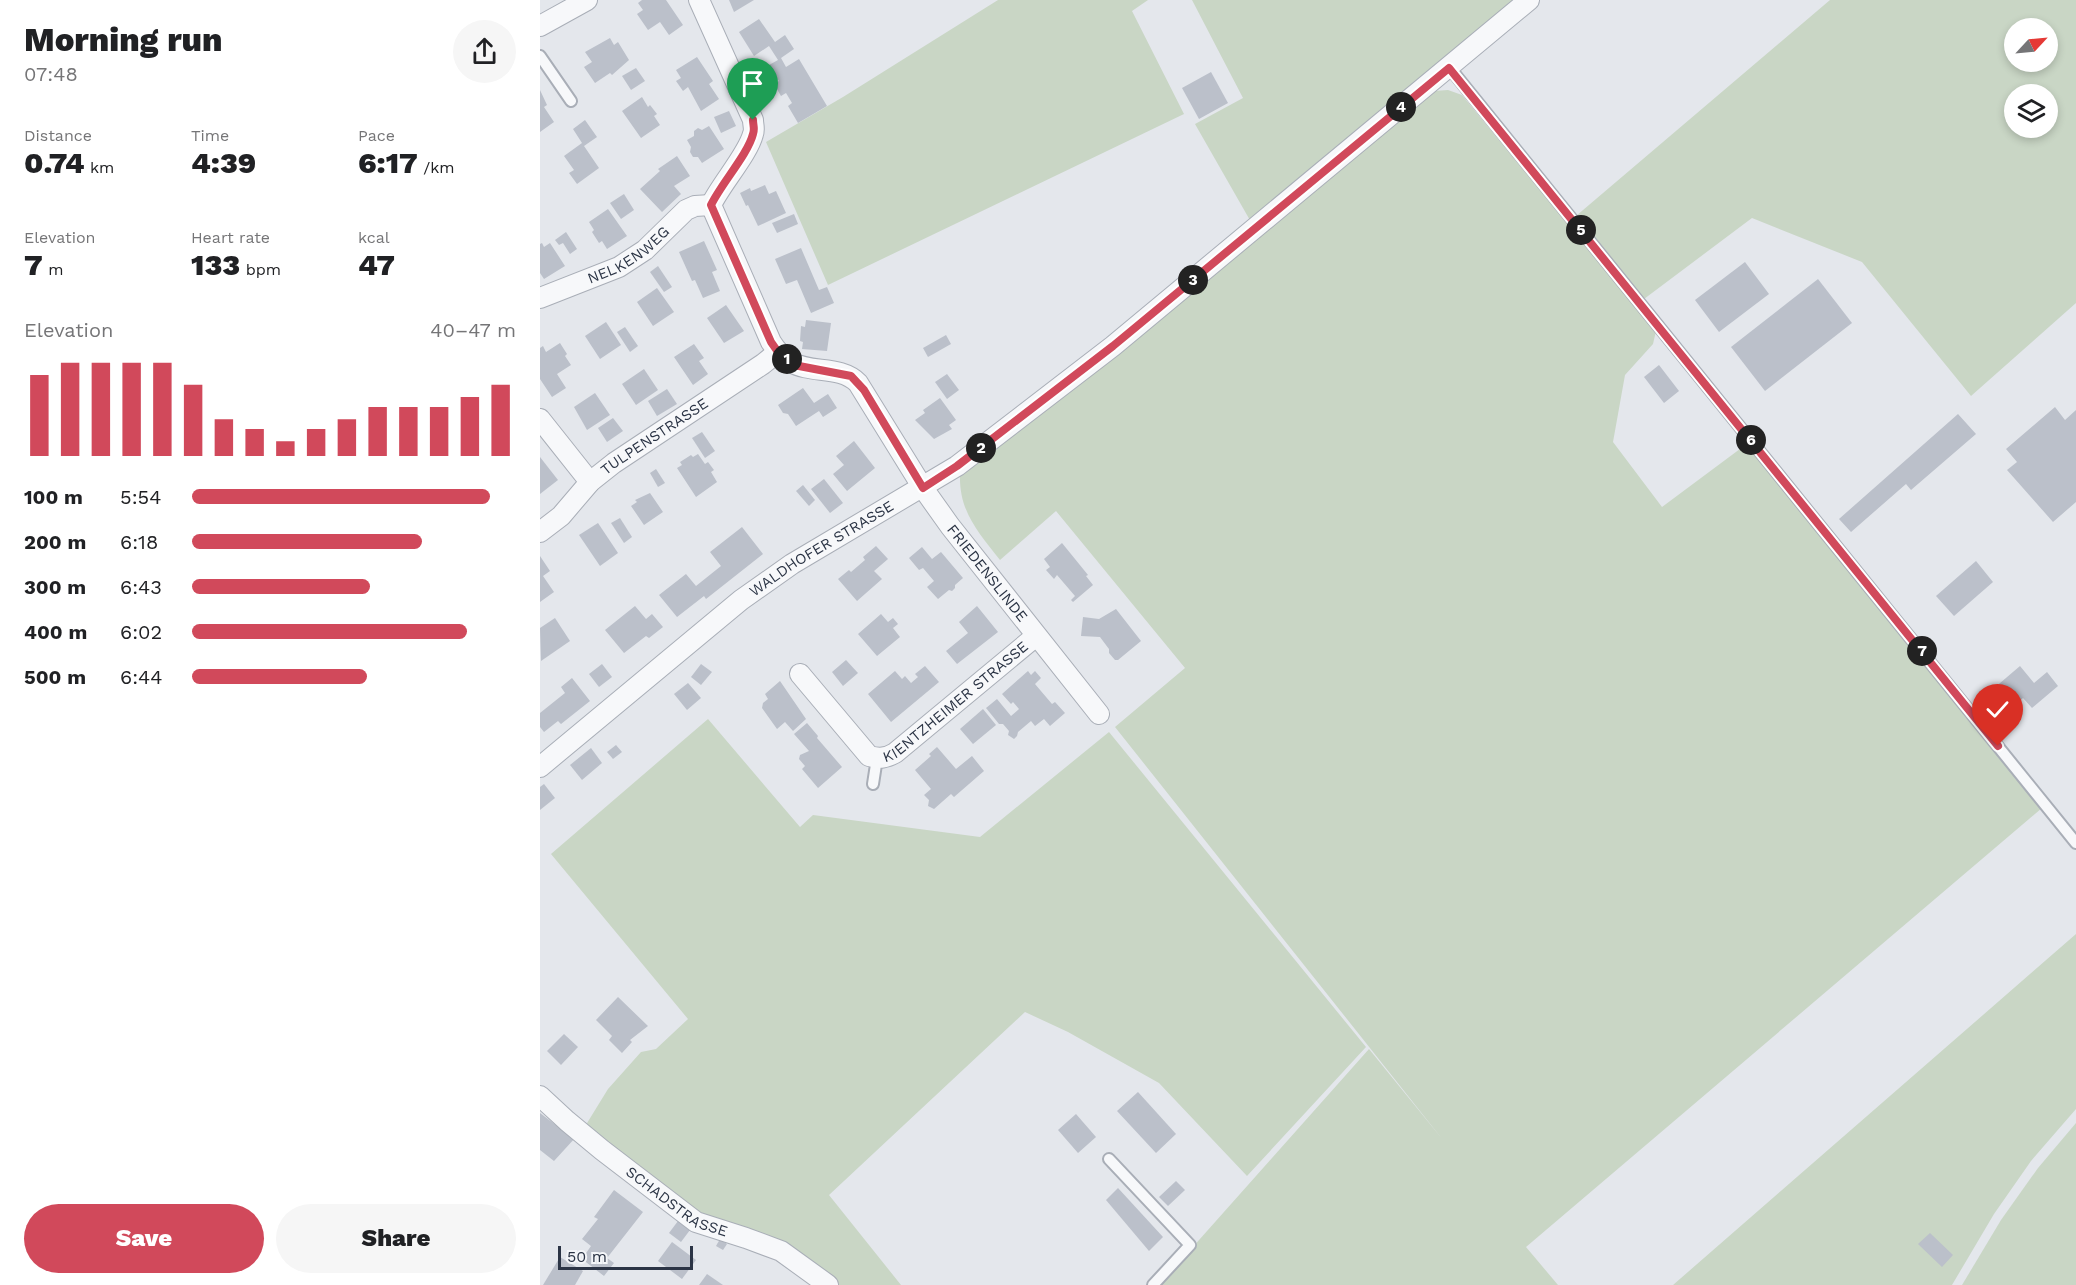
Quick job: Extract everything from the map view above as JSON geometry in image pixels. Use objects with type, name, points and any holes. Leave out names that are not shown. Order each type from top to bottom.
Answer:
[{"type":"street","points":[[540,26],[586,0]]},
{"type":"street","points":[[699,0],[753,120],[754,131],[749,143],[718,189],[711,205],[771,342],[778,352]]},
{"type":"street","name":"WALDHOFER STRASSE","points":[[540,767],[741,600],[792,564],[957,466],[1113,346],[1529,0]]},
{"type":"street","name":"NELKENWEG","points":[[540,298],[619,267],[645,250],[686,210],[695,206],[711,205]]},
{"type":"street","name":"TULPENSTRASSE","points":[[540,532],[561,516],[590,482],[614,463],[778,352]]},
{"type":"street","name":"FRIEDENSLINDE","points":[[778,352],[799,366],[851,376],[864,390],[923,488],[950,526],[1100,714]]},
{"type":"street","points":[[540,419],[590,482]]},
{"type":"street","name":"KIENTZHEIMER STRASSE","points":[[800,674],[869,756],[877,759],[896,753],[1036,636]]},
{"type":"street","name":"SCHADSTRASSE","points":[[540,1096],[594,1143],[696,1222],[781,1251],[828,1285]]},
{"type":"lane","points":[[540,56],[571,101]]},
{"type":"lane","points":[[1449,68],[2076,843]]},
{"type":"lane","points":[[873,784],[877,759]]},
{"type":"lane","points":[[1109,1159],[1190,1245],[1153,1285]]},
{"type":"green space","points":[[998,0],[1148,0],[1132,11],[1184,114],[828,285],[766,142],[843,97]]},
{"type":"green space","points":[[1192,0],[1518,0],[1251,222],[1195,124],[1243,98]]},
{"type":"green space","points":[[1830,0],[2076,0],[2076,303],[1971,396],[1862,262],[1752,218],[1644,299],[1576,216]]},
{"type":"green space","points":[[1448,90],[1462,95],[1656,331],[1653,344],[1625,375],[1613,442],[1662,507],[1748,443],[2042,808],[1526,1247],[1558,1285],[1159,1285],[1369,1049],[1443,1140],[1115,727],[1185,668],[1056,511],[1000,560],[978,531],[967,511],[963,500],[960,475],[1434,91]]},
{"type":"green space","points":[[708,719],[800,827],[813,815],[980,837],[1109,732],[1366,1047],[1247,1176],[1159,1083],[1068,1032],[1025,1012],[829,1195],[901,1285],[834,1285],[698,1217],[584,1128],[608,1089],[641,1052],[656,1049],[688,1019],[551,854]]},
{"type":"green space","points":[[2076,934],[2076,1109],[2031,1161],[1994,1214],[1952,1285],[1673,1285]]},
{"type":"green space","points":[[2076,1123],[2076,1285],[1962,1285],[2001,1220],[2038,1168]]},
{"type":"building","points":[[642,0],[666,0],[683,25],[669,35],[660,22],[648,30],[637,14],[643,10],[638,3]]},
{"type":"building","points":[[729,0],[754,0],[734,12]]},
{"type":"building","points":[[759,19],[775,42],[785,35],[794,49],[781,58],[786,67],[799,59],[827,106],[798,123],[788,106],[792,103],[786,93],[781,96],[774,84],[779,81],[769,65],[778,60],[769,46],[754,56],[739,32]]},
{"type":"building","points":[[610,38],[614,45],[618,42],[629,60],[612,75],[610,73],[595,83],[584,67],[592,62],[585,52]]},
{"type":"building","points":[[697,57],[713,81],[709,84],[719,99],[701,111],[688,87],[683,91],[676,81],[681,78],[676,70]]},
{"type":"building","points":[[636,68],[645,81],[631,90],[622,76]]},
{"type":"building","points":[[1211,72],[1228,103],[1199,119],[1182,88]]},
{"type":"building","points":[[540,90],[547,105],[544,107],[554,122],[540,132]]},
{"type":"building","points":[[642,97],[648,107],[650,105],[657,114],[654,116],[660,125],[641,138],[622,111]]},
{"type":"building","points":[[729,111],[736,126],[721,133],[714,117]]},
{"type":"building","points":[[585,120],[597,137],[584,146],[599,168],[577,184],[569,173],[574,170],[564,156],[582,143],[573,129]]},
{"type":"building","points":[[709,126],[724,149],[702,163],[698,157],[693,157],[687,140],[694,136],[694,131],[698,128],[702,130]]},
{"type":"building","points":[[677,156],[690,176],[674,186],[681,194],[662,212],[640,189],[660,171],[658,169]]},
{"type":"building","points":[[765,185],[769,194],[776,191],[786,213],[758,226],[740,193]]},
{"type":"building","points":[[624,194],[634,210],[621,219],[610,203]]},
{"type":"building","points":[[608,209],[627,236],[607,249],[602,241],[599,243],[589,222]]},
{"type":"building","points":[[794,214],[798,224],[777,233],[772,223]]},
{"type":"building","points":[[566,232],[577,249],[570,254],[563,243],[559,245],[555,240]]},
{"type":"building","points":[[704,241],[717,270],[712,272],[720,291],[703,298],[695,280],[692,281],[679,252]]},
{"type":"building","points":[[542,243],[544,247],[550,243],[565,266],[544,279],[540,273],[540,244]]},
{"type":"building","points":[[801,248],[819,290],[827,287],[834,303],[811,313],[797,280],[786,284],[775,259]]},
{"type":"building","points":[[1745,262],[1769,294],[1719,332],[1695,300]]},
{"type":"building","points":[[658,266],[672,287],[664,292],[650,272]]},
{"type":"building","points":[[1818,279],[1852,323],[1765,391],[1731,347]]},
{"type":"building","points":[[657,288],[674,312],[653,326],[637,302]]},
{"type":"building","points":[[726,305],[744,331],[724,343],[707,318]]},
{"type":"building","points":[[806,320],[831,323],[827,351],[802,349],[801,326],[805,327]]},
{"type":"building","points":[[606,322],[621,345],[600,359],[585,336]]},
{"type":"building","points":[[625,327],[638,346],[630,352],[617,332]]},
{"type":"building","points":[[946,335],[951,344],[928,357],[923,348]]},
{"type":"building","points":[[560,343],[571,365],[557,374],[566,388],[552,397],[540,379],[540,348],[543,346],[546,352]]},
{"type":"building","points":[[694,344],[704,358],[699,361],[708,374],[693,385],[674,357]]},
{"type":"building","points":[[1659,365],[1679,391],[1664,403],[1644,377]]},
{"type":"building","points":[[644,369],[658,390],[636,405],[622,384]]},
{"type":"building","points":[[947,374],[959,390],[947,399],[935,382]]},
{"type":"building","points":[[803,388],[814,403],[828,394],[837,408],[823,417],[819,411],[796,426],[778,405]]},
{"type":"building","points":[[667,389],[677,404],[657,416],[648,401]]},
{"type":"building","points":[[595,393],[610,415],[587,430],[574,407]]},
{"type":"building","points":[[940,398],[956,420],[949,425],[952,429],[934,439],[915,420],[925,413],[923,410]]},
{"type":"building","points":[[2055,407],[2065,420],[2076,410],[2076,502],[2053,522],[2007,470],[2017,462],[2006,449]]},
{"type":"building","points":[[1958,414],[1976,434],[1911,490],[1906,484],[1851,532],[1839,519]]},
{"type":"building","points":[[613,418],[623,431],[607,442],[598,428]]},
{"type":"building","points":[[702,432],[715,451],[705,458],[692,438]]},
{"type":"building","points":[[854,441],[875,468],[847,491],[833,474],[844,465],[836,456]]},
{"type":"building","points":[[698,454],[705,464],[708,462],[714,470],[711,472],[717,482],[696,497],[677,468],[682,465],[680,462],[691,455],[693,457]]},
{"type":"building","points":[[540,457],[558,480],[540,494]]},
{"type":"building","points":[[656,469],[665,483],[658,487],[650,473]]},
{"type":"building","points":[[824,479],[843,503],[830,513],[811,489]]},
{"type":"building","points":[[803,485],[815,500],[809,506],[796,491]]},
{"type":"building","points":[[650,493],[663,512],[644,525],[631,506],[637,502],[635,500]]},
{"type":"building","points":[[620,518],[632,537],[624,543],[611,523]]},
{"type":"building","points":[[598,523],[618,553],[600,566],[579,535]]},
{"type":"building","points":[[742,527],[763,554],[706,599],[704,596],[677,617],[659,595],[686,574],[696,586],[721,566],[710,552]]},
{"type":"building","points":[[1062,543],[1088,575],[1086,576],[1093,585],[1073,602],[1071,600],[1075,596],[1057,575],[1054,579],[1046,570],[1050,567],[1044,559]]},
{"type":"building","points":[[876,546],[888,559],[874,571],[882,579],[857,601],[838,579],[865,560],[863,557]]},
{"type":"building","points":[[922,547],[932,559],[941,552],[963,578],[952,591],[949,590],[938,599],[927,587],[934,581],[923,568],[919,570],[909,558]]},
{"type":"building","points":[[540,556],[550,571],[543,576],[554,592],[540,602]]},
{"type":"building","points":[[1976,561],[1993,582],[1954,616],[1936,596]]},
{"type":"building","points":[[635,606],[646,619],[652,614],[663,627],[649,638],[646,636],[624,653],[605,630]]},
{"type":"building","points":[[977,606],[998,632],[957,664],[946,651],[968,633],[959,622]]},
{"type":"building","points":[[1116,609],[1141,641],[1118,660],[1115,660],[1109,653],[1109,649],[1100,637],[1081,636],[1083,617],[1099,619]]},
{"type":"building","points":[[881,614],[888,622],[893,618],[898,624],[893,628],[900,637],[877,656],[858,634]]},
{"type":"building","points":[[555,618],[570,641],[541,661],[540,628]]},
{"type":"building","points":[[846,660],[858,673],[843,686],[832,672]]},
{"type":"building","points":[[602,664],[612,677],[599,687],[589,674]]},
{"type":"building","points":[[701,664],[712,672],[701,685],[691,677]]},
{"type":"building","points":[[925,666],[939,682],[891,722],[868,694],[895,671],[902,679],[905,676],[911,683],[918,677],[915,674]]},
{"type":"building","points":[[2020,666],[2034,683],[2047,672],[2058,686],[2032,708],[2023,698],[2010,709],[1993,689]]},
{"type":"building","points":[[1028,671],[1031,675],[1035,671],[1041,678],[1035,684],[1052,704],[1055,702],[1065,713],[1050,726],[1044,719],[1035,726],[1031,721],[1018,732],[1014,739],[1008,735],[1009,731],[1003,724],[999,724],[986,708],[997,699],[1011,716],[1019,709],[1002,694]]},
{"type":"building","points":[[572,678],[590,701],[561,724],[558,721],[544,732],[540,727],[540,713],[565,693],[561,687]]},
{"type":"building","points":[[780,681],[806,719],[793,731],[785,722],[777,729],[762,708],[763,703],[768,699],[765,694]]},
{"type":"building","points":[[688,683],[701,698],[687,710],[674,694]]},
{"type":"building","points":[[983,709],[996,725],[973,744],[960,729]]},
{"type":"building","points":[[807,723],[842,767],[818,788],[802,769],[805,766],[799,759],[800,755],[809,751],[794,734]]},
{"type":"building","points":[[616,745],[622,752],[613,759],[607,752]]},
{"type":"building","points":[[937,747],[956,769],[972,756],[984,771],[954,797],[951,794],[934,809],[928,806],[929,800],[924,795],[931,789],[915,770],[931,756],[929,754]]},
{"type":"building","points":[[591,748],[602,763],[582,780],[570,765]]},
{"type":"building","points":[[544,784],[555,798],[540,810],[540,787]]},
{"type":"building","points":[[618,997],[648,1026],[630,1040],[632,1042],[622,1053],[609,1040],[612,1036],[596,1020]]},
{"type":"building","points":[[564,1034],[578,1047],[561,1065],[547,1051]]},
{"type":"building","points":[[1138,1092],[1176,1134],[1156,1153],[1117,1111]]},
{"type":"building","points":[[540,1113],[561,1129],[563,1126],[575,1138],[554,1161],[540,1150]]},
{"type":"building","points":[[1076,1114],[1096,1137],[1078,1153],[1058,1130]]},
{"type":"building","points":[[1176,1181],[1185,1190],[1168,1206],[1159,1197]]},
{"type":"building","points":[[1118,1188],[1163,1237],[1149,1251],[1106,1200]]},
{"type":"building","points":[[614,1190],[643,1212],[607,1258],[614,1263],[604,1276],[582,1259],[591,1246],[582,1239],[598,1219],[594,1217]]},
{"type":"building","points":[[678,1221],[690,1230],[681,1242],[669,1233]]},
{"type":"building","points":[[1930,1233],[1953,1255],[1942,1267],[1918,1244]]},
{"type":"building","points":[[720,1239],[727,1244],[723,1250],[716,1246]]},
{"type":"building","points":[[672,1242],[696,1260],[682,1279],[658,1261]]},
{"type":"building","points":[[560,1257],[583,1271],[575,1285],[543,1285]]},
{"type":"building","points":[[707,1274],[723,1285],[699,1285]]},
{"type":"route","points":[[753,120],[754,131],[749,143],[718,189],[711,205],[771,342],[778,352],[799,366],[851,376],[864,390],[923,488],[957,466],[1113,346],[1449,68],[1998,746]]}]
